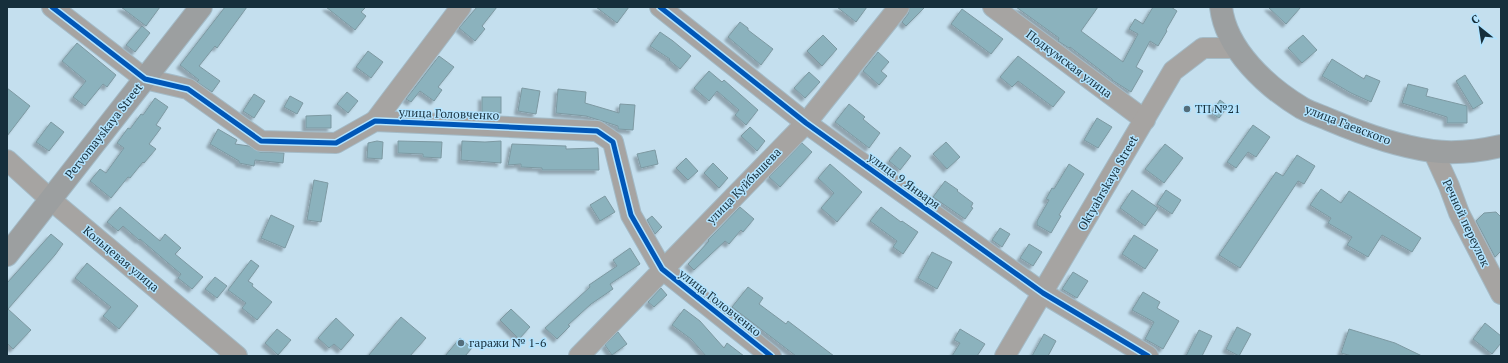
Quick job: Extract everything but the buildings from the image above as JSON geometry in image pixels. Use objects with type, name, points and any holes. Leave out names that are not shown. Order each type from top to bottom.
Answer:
[{"type":"main road","name":"Pervomayskaya Street","points":[[7,256],[201,7]]},
{"type":"main road","name":"улица Гаевского","points":[[1221,7],[1222,18],[1236,48],[1266,83],[1303,108],[1345,126],[1389,142],[1433,151],[1476,151],[1501,146]]},
{"type":"street","points":[[52,7],[145,79],[188,89],[260,142],[336,143],[375,121],[461,7]]},
{"type":"street","name":"улица 9 Января","points":[[660,7],[806,123],[1043,293],[1148,356]]},
{"type":"street","name":"улица Куйбышева","points":[[578,356],[806,123],[899,7]]},
{"type":"street","name":"Подкумская улица","points":[[994,7],[1145,120]]},
{"type":"street","name":"Oktyabrskaya Street","points":[[1005,356],[1173,72],[1203,48],[1236,48]]},
{"type":"street","name":"улица Головченко","points":[[375,121],[597,131],[613,142],[631,214],[662,269],[772,356]]},
{"type":"street","name":"Речной переулок","points":[[1433,151],[1449,186],[1459,213],[1501,294]]},
{"type":"street","name":"Кольцевая улица","points":[[7,160],[51,200],[237,356]]},
{"type":"cycle path","points":[[52,7],[145,79],[188,89],[261,141],[336,143],[375,121],[597,131],[613,142],[631,215],[662,269],[771,356]]},
{"type":"cycle path","points":[[660,7],[806,123],[1043,293],[1148,356]]},
{"type":"place","name":"ТП №21","points":[[1187,109]]},
{"type":"place","name":"гаражи № 1-6","points":[[461,343]]}]
